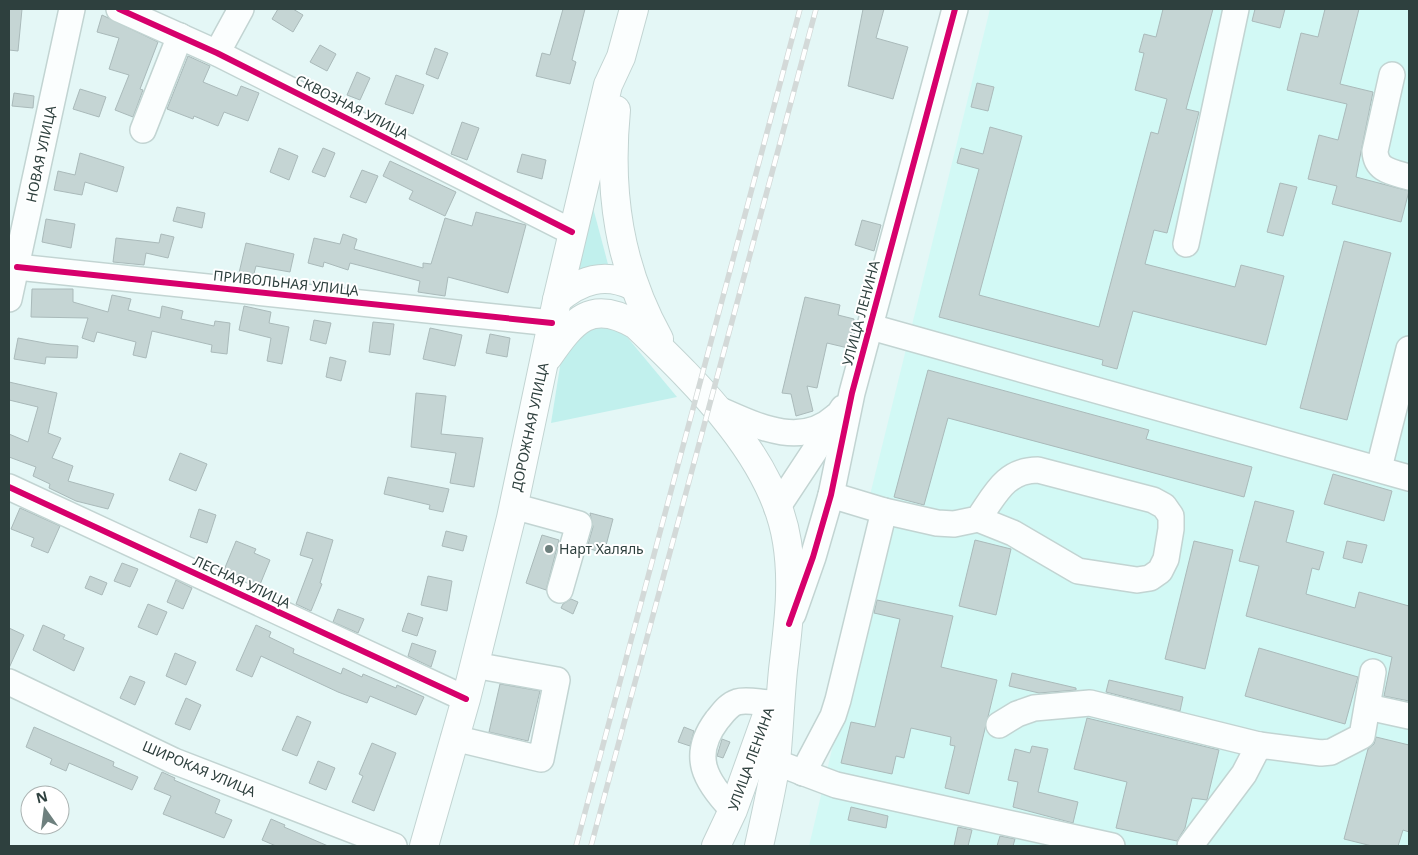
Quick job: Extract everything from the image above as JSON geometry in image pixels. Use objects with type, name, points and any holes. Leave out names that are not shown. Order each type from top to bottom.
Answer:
[{"type":"main road","name":"ДОРОЖНАЯ УЛИЦА","points":[[424,846],[466,699],[513,506],[572,232],[608,85],[621,57],[634,9]]},
{"type":"main road","points":[[621,57],[613,143],[614,185],[620,234],[633,286],[670,358]]},
{"type":"main road","points":[[572,232],[613,143]]},
{"type":"main road","points":[[554,312],[570,288],[587,280],[604,278],[622,280],[633,286]]},
{"type":"main road","points":[[544,363],[566,331],[582,318],[599,312],[620,315],[636,325],[718,409],[747,447],[777,508],[787,540],[789,557],[789,624]]},
{"type":"main road","name":"УЛИЦА ЛЕНИНА","points":[[759,846],[775,762],[789,624]]},
{"type":"main road","name":"УЛИЦА ЛЕНИНА","points":[[716,846],[733,810],[783,670]]},
{"type":"street","name":"НОВАЯ УЛИЦА","points":[[9,299],[18,267],[72,9]]},
{"type":"street","name":"СКВОЗНАЯ УЛИЦА","points":[[119,9],[217,53],[572,232]]},
{"type":"street","points":[[217,53],[241,9]]},
{"type":"street","name":"УЛИЦА ЛЕНИНА","points":[[789,624],[813,558],[831,495],[846,402],[871,327],[955,9]]},
{"type":"street","points":[[1186,244],[1236,9]]},
{"type":"street","points":[[143,130],[180,36]]},
{"type":"street","points":[[1392,75],[1375,151],[1375,160],[1380,168],[1388,172],[1409,176]]},
{"type":"street","name":"ПРИВОЛЬНАЯ УЛИЦА","points":[[18,267],[554,312]]},
{"type":"street","points":[[871,327],[1379,468],[1409,478]]},
{"type":"street","points":[[1379,468],[1409,349]]},
{"type":"street","points":[[718,409],[770,430],[796,434],[825,426],[846,402]]},
{"type":"street","name":"УЛИЦА ЛЕНИНА","points":[[777,508],[846,402]]},
{"type":"street","points":[[831,495],[884,511],[937,523],[954,524],[978,519],[1013,533],[1078,571],[1137,580],[1150,578],[1160,571],[1166,559],[1171,529],[1170,516],[1164,506],[1153,500],[1038,470],[1025,470],[1012,475],[978,519]]},
{"type":"street","name":"ЛЕСНАЯ УЛИЦА","points":[[9,487],[466,699]]},
{"type":"street","points":[[513,506],[579,524],[560,590]]},
{"type":"street","points":[[803,773],[836,708],[884,511]]},
{"type":"street","points":[[454,738],[540,759],[557,680],[474,665]]},
{"type":"street","points":[[999,725],[1017,714],[1034,708],[1090,703],[1259,745],[1321,753],[1331,752],[1362,736],[1372,672]]},
{"type":"street","name":"ШИРОКАЯ УЛИЦА","points":[[9,682],[174,761],[394,846]]},
{"type":"street","points":[[733,810],[714,790],[706,773],[703,747],[706,737],[730,705],[738,702],[771,703]]},
{"type":"street","points":[[1368,707],[1409,716]]},
{"type":"street","points":[[1190,846],[1244,774],[1259,745]]},
{"type":"street","points":[[775,762],[836,785],[1112,846]]},
{"type":"shaded area","points":[[990,9],[1409,9],[1409,846],[809,846],[890,505],[869,499]]},
{"type":"shaded area","points":[[592,204],[609,268],[578,273]]},
{"type":"shaded area","points":[[617,325],[677,397],[551,423],[562,354],[580,326]]},
{"type":"building","points":[[9,9],[22,9],[18,51],[9,50]]},
{"type":"building","points":[[278,9],[293,9],[303,15],[293,32],[272,19]]},
{"type":"building","points":[[563,9],[585,9],[572,60],[576,62],[570,84],[536,76],[542,53],[550,55]]},
{"type":"building","points":[[863,9],[884,9],[876,38],[908,47],[893,99],[848,86]]},
{"type":"building","points":[[1163,9],[1213,9],[1186,109],[1199,112],[1167,233],[1154,230],[1145,264],[1235,287],[1241,265],[1284,276],[1266,345],[1133,311],[1117,369],[1102,365],[1103,360],[939,317],[979,169],[957,163],[961,148],[983,154],[990,127],[1022,136],[979,295],[1099,327],[1151,132],[1158,134],[1167,99],[1135,90],[1144,53],[1139,52],[1144,34],[1156,37]]},
{"type":"building","points":[[1255,9],[1285,9],[1280,28],[1252,21]]},
{"type":"building","points":[[1325,9],[1359,9],[1340,84],[1373,92],[1356,177],[1409,191],[1401,222],[1332,204],[1337,186],[1308,179],[1319,135],[1338,140],[1347,104],[1287,90],[1301,33],[1318,37]]},
{"type":"building","points":[[102,15],[158,42],[140,89],[143,90],[133,117],[115,110],[129,75],[109,69],[119,38],[97,32]]},
{"type":"building","points":[[320,45],[336,54],[327,71],[310,62]]},
{"type":"building","points":[[435,48],[448,53],[438,79],[426,74]]},
{"type":"building","points":[[188,56],[210,66],[203,82],[237,96],[241,86],[259,93],[248,121],[224,112],[218,126],[194,116],[193,119],[167,109]]},
{"type":"building","points":[[357,72],[370,78],[360,100],[347,95]]},
{"type":"building","points":[[396,75],[424,85],[413,114],[385,104]]},
{"type":"building","points":[[977,83],[994,87],[988,111],[971,107]]},
{"type":"building","points":[[80,89],[106,97],[99,117],[73,109]]},
{"type":"building","points":[[14,93],[34,96],[33,108],[12,106]]},
{"type":"building","points":[[462,122],[479,128],[467,160],[451,154]]},
{"type":"building","points":[[279,148],[298,156],[289,180],[270,172]]},
{"type":"building","points":[[323,148],[335,153],[325,177],[312,172]]},
{"type":"building","points":[[80,153],[124,167],[117,192],[85,182],[82,195],[54,190],[58,171],[75,175]]},
{"type":"building","points":[[522,154],[546,160],[542,179],[517,172]]},
{"type":"building","points":[[390,161],[456,192],[445,216],[409,199],[413,191],[383,176]]},
{"type":"building","points":[[362,170],[378,176],[366,203],[350,197]]},
{"type":"building","points":[[1280,183],[1297,187],[1283,236],[1267,232]]},
{"type":"building","points":[[177,207],[205,213],[202,228],[173,221]]},
{"type":"building","points":[[476,212],[526,225],[508,293],[448,277],[445,296],[418,292],[420,281],[350,263],[348,270],[324,262],[323,267],[308,263],[314,238],[340,244],[343,234],[357,239],[354,249],[423,268],[423,263],[431,264],[445,218],[472,226]]},
{"type":"building","points":[[46,219],[75,224],[71,248],[42,242]]},
{"type":"building","points":[[862,220],[881,225],[874,251],[855,245]]},
{"type":"building","points":[[161,234],[174,237],[168,258],[146,253],[144,265],[113,262],[116,238],[159,243]]},
{"type":"building","points":[[1344,241],[1391,253],[1347,420],[1300,408]]},
{"type":"building","points":[[246,243],[294,254],[290,272],[256,266],[253,277],[239,273]]},
{"type":"building","points":[[32,289],[73,289],[73,302],[108,312],[112,295],[131,299],[128,310],[160,318],[162,306],[183,311],[181,319],[214,326],[215,321],[230,323],[227,354],[211,352],[212,345],[152,331],[146,358],[133,355],[136,342],[97,332],[94,342],[82,338],[88,318],[31,317]]},
{"type":"building","points":[[805,297],[840,305],[838,315],[854,319],[848,348],[827,343],[817,388],[807,386],[813,411],[796,416],[791,394],[782,393]]},
{"type":"building","points":[[244,306],[271,312],[269,323],[289,327],[282,364],[267,361],[271,338],[239,330]]},
{"type":"building","points":[[314,320],[331,323],[326,344],[310,340]]},
{"type":"building","points":[[373,322],[394,324],[390,355],[369,352]]},
{"type":"building","points":[[430,328],[462,335],[455,366],[423,359]]},
{"type":"building","points":[[490,334],[510,338],[507,357],[486,353]]},
{"type":"building","points":[[18,338],[50,344],[78,346],[77,358],[46,357],[45,364],[14,359]]},
{"type":"building","points":[[330,357],[346,361],[341,381],[326,377]]},
{"type":"building","points":[[928,370],[1149,430],[1146,439],[1252,467],[1244,497],[948,418],[924,505],[894,497]]},
{"type":"building","points":[[9,382],[57,393],[48,433],[61,438],[52,458],[73,466],[68,481],[114,494],[108,509],[76,501],[49,488],[50,484],[33,476],[36,467],[9,457],[9,434],[28,442],[38,407],[9,400]]},
{"type":"building","points":[[416,393],[446,396],[441,434],[483,438],[474,487],[450,483],[456,453],[411,447]]},
{"type":"building","points":[[180,453],[207,464],[196,491],[169,480]]},
{"type":"building","points":[[1333,474],[1392,491],[1384,521],[1324,504]]},
{"type":"building","points":[[388,477],[449,489],[443,512],[429,509],[430,505],[384,494]]},
{"type":"building","points":[[1255,501],[1294,511],[1286,542],[1324,552],[1319,570],[1312,568],[1306,594],[1355,608],[1359,592],[1409,606],[1409,701],[1384,696],[1392,657],[1246,616],[1259,566],[1239,561]]},
{"type":"building","points":[[20,508],[60,526],[48,553],[31,546],[34,538],[11,529]]},
{"type":"building","points":[[199,509],[216,515],[207,543],[190,537]]},
{"type":"building","points":[[590,513],[613,519],[604,553],[587,548],[593,527]]},
{"type":"building","points":[[446,531],[467,536],[463,551],[442,546]]},
{"type":"building","points":[[307,532],[333,540],[320,583],[322,584],[311,611],[296,604],[313,559],[300,555]]},
{"type":"building","points":[[542,535],[559,540],[546,590],[526,583]]},
{"type":"building","points":[[975,540],[1011,549],[996,615],[959,606]]},
{"type":"building","points":[[236,541],[256,549],[254,553],[270,560],[259,587],[248,582],[249,580],[224,570]]},
{"type":"building","points":[[1194,541],[1233,550],[1205,669],[1165,659]]},
{"type":"building","points":[[1347,541],[1367,545],[1362,563],[1343,558]]},
{"type":"building","points":[[122,563],[138,569],[130,587],[114,581]]},
{"type":"building","points":[[90,576],[107,583],[102,595],[85,588]]},
{"type":"building","points":[[428,576],[452,581],[447,611],[421,605]]},
{"type":"building","points":[[176,580],[192,588],[183,609],[167,602]]},
{"type":"building","points":[[571,599],[578,602],[573,614],[561,608],[563,604]]},
{"type":"building","points":[[877,600],[953,616],[941,667],[997,680],[969,794],[945,788],[955,746],[950,745],[951,737],[911,728],[904,758],[896,756],[892,774],[841,763],[851,722],[875,727],[900,619],[874,613]]},
{"type":"building","points":[[148,604],[167,612],[157,635],[138,627]]},
{"type":"building","points":[[338,609],[364,619],[358,633],[333,622]]},
{"type":"building","points":[[408,613],[423,618],[417,636],[402,631]]},
{"type":"building","points":[[43,625],[65,635],[63,639],[84,648],[74,671],[33,650]]},
{"type":"building","points":[[256,625],[271,632],[269,637],[294,649],[293,653],[341,674],[343,668],[362,677],[363,674],[396,688],[397,685],[424,697],[416,715],[370,696],[367,703],[338,692],[261,656],[252,677],[236,670]]},
{"type":"building","points":[[9,628],[24,635],[9,668]]},
{"type":"building","points":[[412,643],[436,651],[431,667],[408,656]]},
{"type":"building","points":[[1259,648],[1358,677],[1345,724],[1245,696]]},
{"type":"building","points":[[175,653],[196,662],[186,685],[166,676]]},
{"type":"building","points":[[1012,673],[1076,688],[1076,690],[1039,693],[1009,686]]},
{"type":"building","points":[[130,676],[145,682],[135,705],[120,698]]},
{"type":"building","points":[[1109,680],[1183,697],[1180,711],[1106,692]]},
{"type":"building","points":[[500,684],[540,691],[528,741],[489,732]]},
{"type":"building","points":[[186,698],[201,705],[190,730],[175,724]]},
{"type":"building","points":[[297,716],[311,722],[297,756],[282,750]]},
{"type":"building","points":[[1087,718],[1219,750],[1207,800],[1192,798],[1185,828],[1177,841],[1116,828],[1127,782],[1074,769]]},
{"type":"building","points":[[34,727],[114,762],[113,766],[138,777],[132,790],[69,763],[66,771],[50,764],[52,759],[26,747]]},
{"type":"building","points":[[684,727],[694,731],[690,746],[678,742]]},
{"type":"building","points":[[1376,737],[1409,745],[1409,832],[1403,830],[1398,846],[1372,846],[1344,839],[1368,749],[1374,744]]},
{"type":"building","points":[[722,739],[730,742],[723,758],[717,756]]},
{"type":"building","points":[[372,743],[396,753],[374,811],[352,802],[363,776],[359,774]]},
{"type":"building","points":[[1032,746],[1048,749],[1038,792],[1078,802],[1073,823],[1013,807],[1018,782],[1008,780],[1015,749],[1030,753]]},
{"type":"building","points":[[318,761],[335,768],[326,790],[309,783]]},
{"type":"building","points":[[162,772],[175,778],[174,780],[220,800],[215,813],[232,820],[224,838],[163,814],[171,796],[154,789]]},
{"type":"building","points":[[851,807],[888,816],[886,828],[848,820]]},
{"type":"building","points":[[271,819],[285,825],[284,827],[328,846],[276,846],[262,840]]},
{"type":"building","points":[[958,827],[972,830],[968,846],[954,846]]},
{"type":"building","points":[[1000,836],[1015,839],[1013,846],[997,846]]},
{"type":"railway","points":[[576,846],[800,9]]},
{"type":"railway","points":[[591,846],[816,9]]},
{"type":"cycle path","points":[[119,9],[217,53],[572,232]]},
{"type":"cycle path","points":[[789,624],[813,557],[831,495],[852,393],[955,9]]},
{"type":"cycle path","points":[[17,267],[552,323]]},
{"type":"cycle path","points":[[9,487],[466,699]]},
{"type":"place","name":"Нарт Халяль","points":[[549,549]]}]
